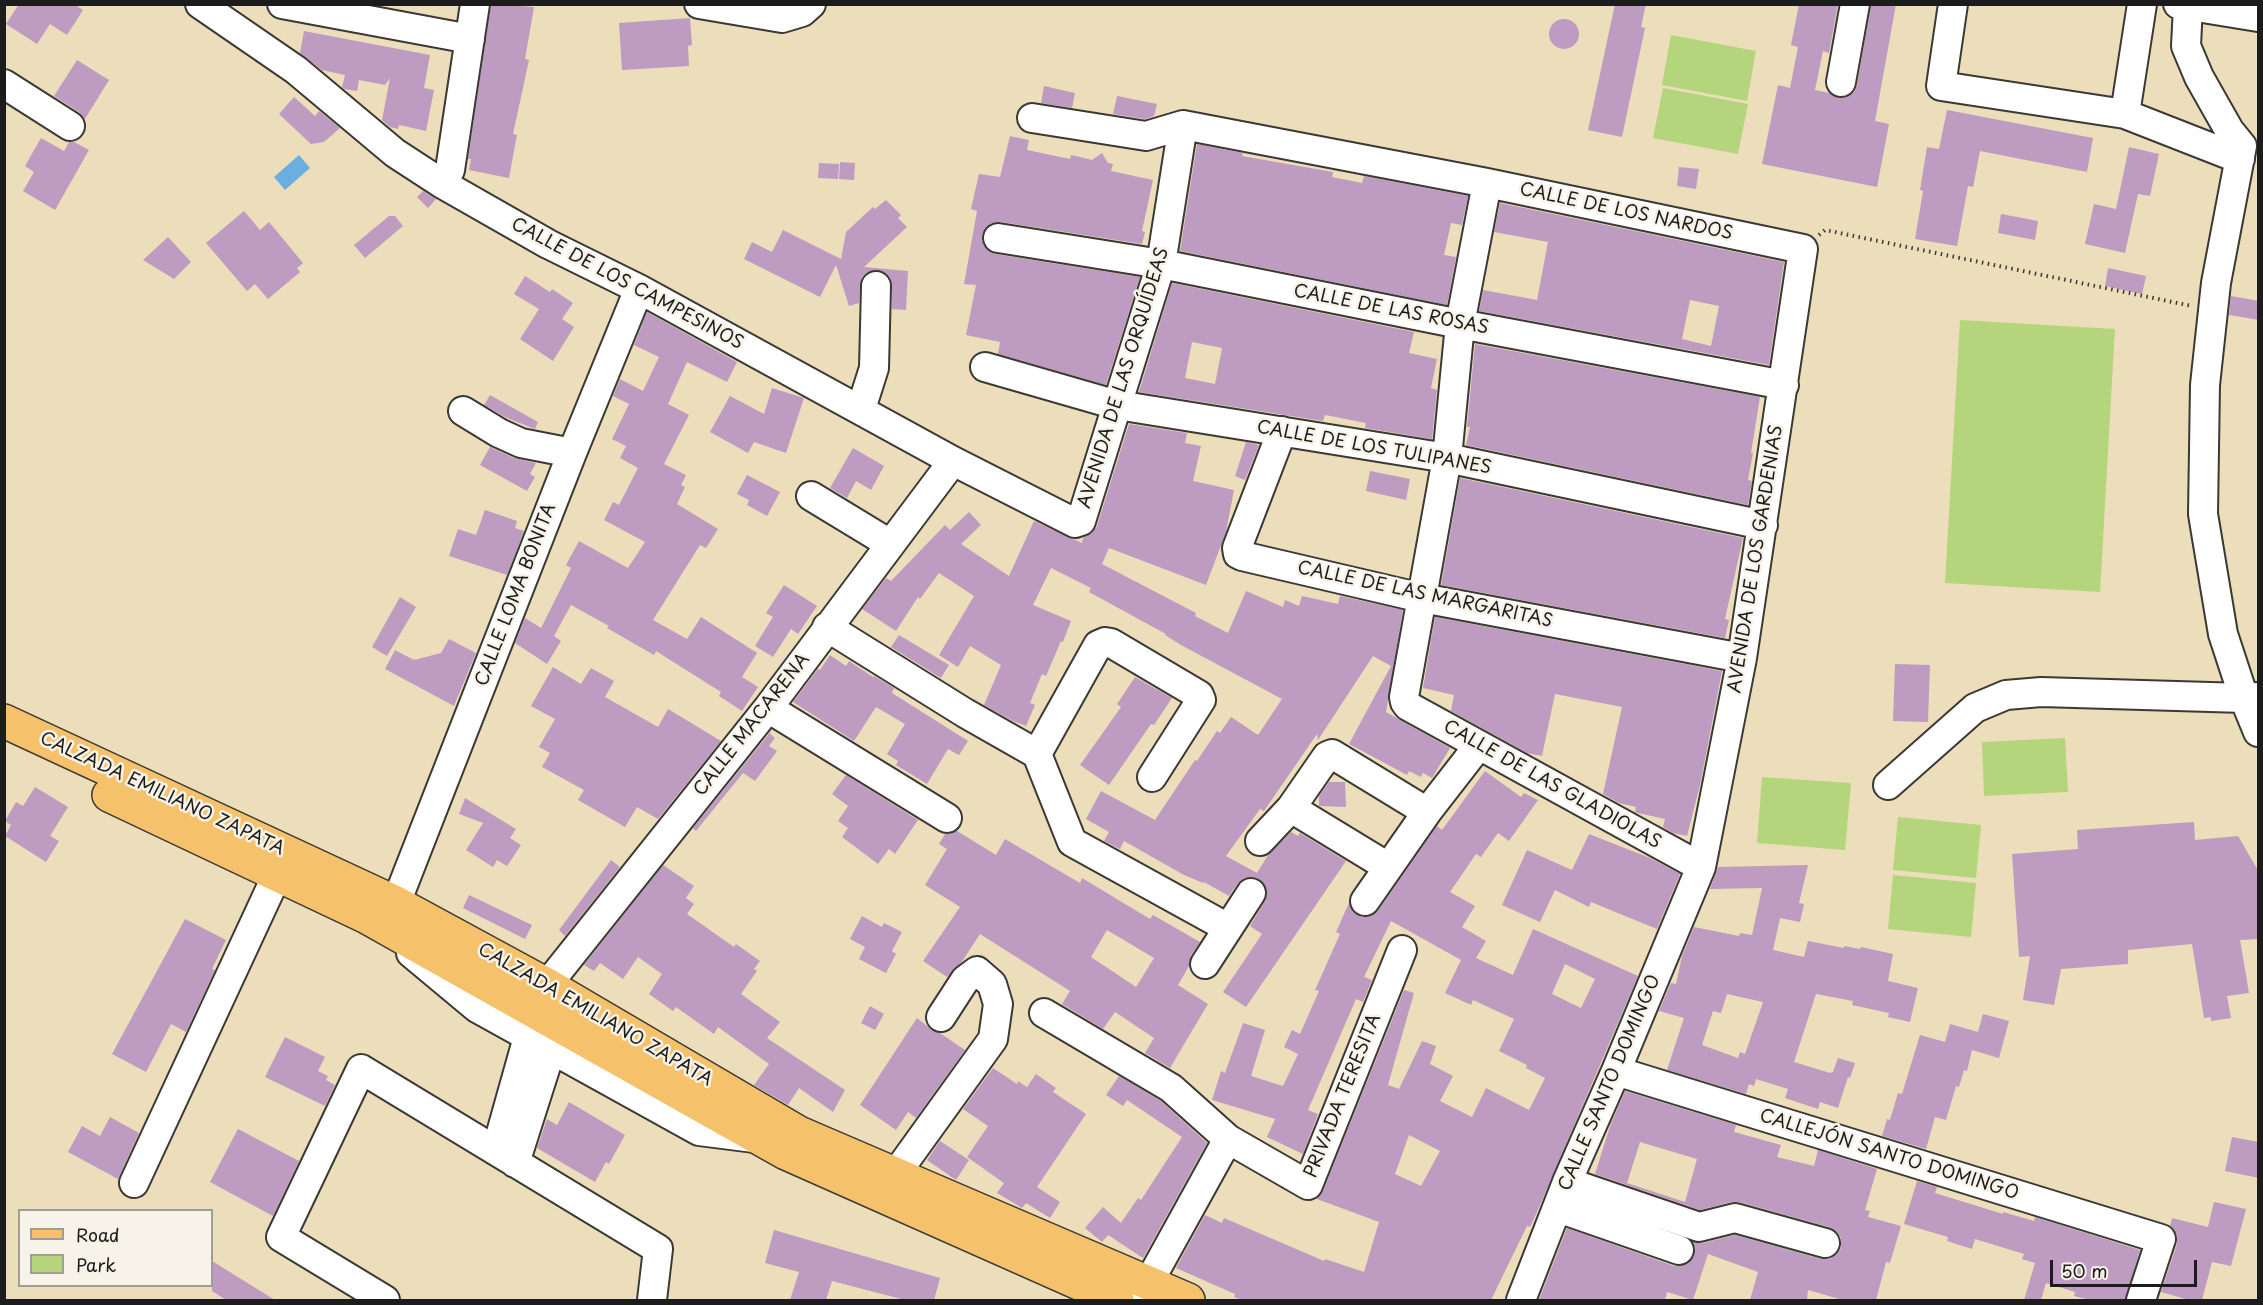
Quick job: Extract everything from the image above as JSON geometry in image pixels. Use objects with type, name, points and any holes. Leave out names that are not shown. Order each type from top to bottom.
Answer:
[{"type":"main road","name":"CALZADA EMILIANO ZAPATA","points":[[4,721],[382,910],[547,985],[799,1133],[895,1175],[1143,1291],[1188,1300]]},
{"type":"main road","name":"CALZADA EMILIANO ZAPATA","points":[[4,746],[278,874],[382,910],[786,1153],[1071,1291],[1117,1300]]},
{"type":"street","name":"CALLE DE LOS CAMPESINOS","points":[[200,4],[296,70],[395,153],[441,183],[548,244],[639,289],[953,461],[1079,523]]},
{"type":"street","points":[[282,4],[470,39]]},
{"type":"street","points":[[441,183],[450,170],[475,4]]},
{"type":"street","points":[[699,4],[782,18],[802,12],[811,4]]},
{"type":"street","points":[[1841,82],[1855,4]]},
{"type":"street","points":[[1953,4],[1941,86],[2125,114],[2247,147]]},
{"type":"street","points":[[2125,114],[2142,4]]},
{"type":"street","points":[[2247,147],[2229,130],[2199,77],[2186,46],[2183,5],[2259,17]]},
{"type":"street","points":[[4,84],[70,126]]},
{"type":"street","name":"CALLE DE LOS NARDOS","points":[[1032,118],[1146,136],[1183,125],[1487,183],[1803,249]]},
{"type":"street","name":"AVENIDA DE LAS ORQUÍDEAS","points":[[1079,523],[1161,264],[1183,125]]},
{"type":"street","points":[[2247,147],[2216,283],[2205,385],[2203,514],[2223,634],[2251,698],[2259,732]]},
{"type":"street","points":[[1422,598],[1447,458],[1460,324],[1487,183]]},
{"type":"street","name":"CALLE DE LAS ROSAS","points":[[998,238],[1161,264],[1460,324],[1784,385]]},
{"type":"street","name":"AVENIDA DE LOS GARDENIAS","points":[[1701,867],[1742,658],[1803,249]]},
{"type":"street","points":[[861,409],[874,368],[876,285]]},
{"type":"street","name":"CALLE LOMA BONITA","points":[[382,910],[639,289]]},
{"type":"street","name":"CALLE DE LOS TULIPANES","points":[[986,367],[1117,405],[1447,458],[1763,525]]},
{"type":"street","points":[[463,411],[499,433],[521,443],[572,453]]},
{"type":"street","name":"CALLE DE LAS MARGARITAS","points":[[1282,432],[1237,548],[1238,554],[1422,598],[1742,658]]},
{"type":"street","name":"CALLE MACARENA","points":[[547,985],[768,708],[953,461]]},
{"type":"street","points":[[810,496],[890,544]]},
{"type":"street","name":"CALLE DE LAS GLADIOLAS","points":[[1422,598],[1404,697],[1408,706],[1701,867]]},
{"type":"street","points":[[827,627],[965,713],[1037,754],[1072,842],[1228,928]]},
{"type":"street","points":[[1037,754],[1098,645],[1105,642],[1111,643],[1198,695],[1201,700],[1152,777]]},
{"type":"street","points":[[1888,784],[1975,708],[2006,695],[2041,692],[2251,698]]},
{"type":"street","points":[[768,708],[947,818]]},
{"type":"street","points":[[1365,900],[1427,812],[1479,745]]},
{"type":"street","points":[[1260,841],[1292,808],[1327,756],[1332,754],[1427,812]]},
{"type":"street","points":[[1292,808],[1388,867]]},
{"type":"street","name":"CALLE SANTO DOMINGO","points":[[1521,1300],[1701,867]]},
{"type":"street","points":[[134,1183],[278,874]]},
{"type":"street","points":[[1205,964],[1251,893]]},
{"type":"street","points":[[382,910],[477,1008],[699,1131],[762,1139]]},
{"type":"street","name":"PRIVADA TERESITA","points":[[1228,1139],[1308,1185],[1402,950]]},
{"type":"street","points":[[895,1175],[993,1039],[998,1004],[992,984],[977,971],[965,980],[941,1017]]},
{"type":"street","points":[[1044,1013],[1171,1088],[1228,1139],[1143,1291]]},
{"type":"street","points":[[506,1157],[540,1043]]},
{"type":"street","points":[[385,1300],[281,1237],[361,1069],[658,1249],[652,1300]]},
{"type":"street","name":"CALLEJÓN SANTO DOMINGO","points":[[1616,1071],[2161,1239],[2141,1300]]},
{"type":"street","points":[[1563,1195],[1699,1227],[1735,1218],[1825,1243]]},
{"type":"street","points":[[1563,1195],[1679,1250]]},
{"type":"path","points":[[1803,249],[1825,230],[2213,310]]},
{"type":"green space","points":[[1671,35],[1756,51],[1747,101],[1662,85]]},
{"type":"green space","points":[[1663,88],[1748,104],[1738,154],[1653,138]]},
{"type":"green space","points":[[1960,320],[2115,329],[2100,592],[1945,583]]},
{"type":"green space","points":[[2065,738],[2068,792],[1984,796],[1982,742]]},
{"type":"green space","points":[[1762,777],[1851,783],[1845,850],[1757,843]]},
{"type":"green space","points":[[1898,817],[1981,825],[1976,878],[1893,870]]},
{"type":"green space","points":[[1893,875],[1976,883],[1971,937],[1888,929]]},
{"type":"water","points":[[299,155],[310,168],[285,190],[274,177]]},
{"type":"building","points":[[19,4],[74,4],[83,10],[67,35],[50,24],[37,44],[6,24]]},
{"type":"building","points":[[491,4],[534,7],[525,59],[529,60],[513,134],[517,135],[509,178],[469,170],[471,159],[468,159]]},
{"type":"building","points":[[1615,4],[1646,4],[1641,27],[1645,28],[1622,137],[1588,130]]},
{"type":"building","points":[[1799,4],[1838,4],[1829,53],[1823,51],[1815,90],[1839,98],[1854,92],[1857,85],[1871,4],[1896,4],[1875,121],[1889,124],[1877,187],[1762,164],[1778,85],[1790,88],[1798,47],[1791,45]]},
{"type":"building","points":[[690,18],[692,45],[688,46],[689,66],[622,70],[619,23]]},
{"type":"building","points":[[1564,19],[1575,23],[1579,34],[1575,45],[1564,49],[1553,45],[1549,34],[1553,23]]},
{"type":"building","points":[[304,31],[430,55],[424,88],[434,90],[426,131],[399,125],[398,129],[390,127],[382,120],[390,78],[385,85],[359,80],[357,91],[344,89],[342,87],[345,75],[322,70],[300,53]]},
{"type":"building","points":[[77,60],[109,80],[85,119],[79,112],[54,96]]},
{"type":"building","points":[[1044,86],[1075,93],[1072,108],[1041,103]]},
{"type":"building","points":[[1117,96],[1157,104],[1154,116],[1145,119],[1113,114]]},
{"type":"building","points":[[294,97],[315,116],[319,111],[340,128],[324,142],[311,144],[279,114]]},
{"type":"building","points":[[1947,110],[2093,138],[2087,172],[1980,151],[1973,187],[1968,186],[1957,246],[1915,239],[1927,147],[1939,149]]},
{"type":"building","points":[[1010,136],[1029,140],[1027,150],[1070,159],[1071,155],[1092,160],[1102,153],[1108,163],[1113,164],[1111,171],[1153,180],[1142,231],[1145,232],[1142,244],[1001,222],[992,223],[985,228],[982,235],[983,244],[988,251],[995,254],[1140,277],[1106,385],[998,354],[1000,342],[966,335],[976,285],[964,284],[977,211],[971,209],[979,174],[1000,177]]},
{"type":"building","points":[[41,138],[64,151],[69,142],[74,142],[89,150],[55,210],[23,191],[34,172],[25,166]]},
{"type":"building","points":[[1197,144],[1243,153],[1242,156],[1333,172],[1332,177],[1362,183],[1364,176],[1468,196],[1462,225],[1451,223],[1444,255],[1456,257],[1447,305],[1180,251]]},
{"type":"building","points":[[2129,147],[2159,154],[2150,196],[2138,194],[2125,253],[2085,244],[2094,204],[2116,209]]},
{"type":"building","points":[[840,162],[855,163],[854,180],[839,179]]},
{"type":"building","points":[[819,163],[839,164],[838,179],[818,178]]},
{"type":"building","points":[[1679,167],[1699,169],[1696,189],[1677,186]]},
{"type":"building","points":[[423,191],[436,199],[428,208],[417,197]]},
{"type":"building","points":[[886,200],[901,215],[898,218],[907,227],[864,267],[908,271],[906,310],[892,309],[892,286],[890,278],[884,272],[876,270],[862,277],[859,303],[849,306],[836,265],[820,297],[744,259],[752,242],[772,252],[783,230],[841,259],[846,232],[873,207],[875,209]]},
{"type":"building","points":[[1500,203],[1784,262],[1769,365],[1479,311],[1483,290],[1537,300],[1548,242],[1494,232]],"holes":[[[1690,300],[1719,306],[1711,346],[1682,339]]]},
{"type":"building","points":[[244,211],[260,230],[269,222],[303,263],[297,268],[300,272],[268,299],[255,284],[247,291],[206,243]]},
{"type":"building","points":[[2001,214],[2038,221],[2035,240],[1998,233]]},
{"type":"building","points":[[389,216],[395,216],[403,226],[365,258],[354,245]]},
{"type":"building","points":[[168,237],[191,262],[174,279],[143,260]]},
{"type":"building","points":[[2108,268],[2146,276],[2142,294],[2105,286]]},
{"type":"building","points":[[525,276],[550,292],[552,289],[573,303],[562,319],[574,327],[553,361],[520,339],[539,309],[514,294]]},
{"type":"building","points":[[1172,283],[1414,332],[1409,353],[1437,359],[1431,388],[1437,390],[1432,439],[1365,428],[1366,423],[1325,415],[1323,421],[1139,392]],"holes":[[[1192,342],[1222,348],[1215,384],[1185,378]]]},
{"type":"building","points":[[2231,296],[2259,301],[2259,320],[2229,315]]},
{"type":"building","points":[[647,312],[737,362],[727,382],[687,362],[668,404],[689,415],[664,464],[686,475],[681,485],[685,487],[677,504],[718,529],[706,548],[700,545],[653,620],[687,639],[701,617],[757,653],[742,677],[758,687],[742,711],[719,696],[721,692],[656,651],[654,655],[571,605],[554,636],[561,641],[547,664],[515,643],[525,618],[541,628],[571,568],[566,565],[579,541],[628,568],[645,542],[604,520],[613,502],[619,505],[638,468],[620,458],[626,446],[612,439],[629,404],[613,396],[620,379],[643,391],[659,357],[634,345]]},
{"type":"building","points":[[1475,344],[1760,397],[1748,480],[1752,481],[1748,505],[1466,445],[1470,427],[1467,427]]},
{"type":"building","points":[[772,388],[804,398],[786,453],[754,442],[748,453],[710,432],[730,396],[764,414]]},
{"type":"building","points":[[490,395],[538,422],[535,429],[507,418],[484,405]]},
{"type":"building","points":[[1129,424],[1187,433],[1185,443],[1201,446],[1193,481],[1234,490],[1226,532],[1206,585],[1109,548],[1102,564],[1196,613],[1195,616],[1228,633],[1246,591],[1283,607],[1285,600],[1299,606],[1302,596],[1338,604],[1340,596],[1403,610],[1386,712],[1450,748],[1432,778],[1423,773],[1421,777],[1409,771],[1407,775],[1349,744],[1391,666],[1373,656],[1318,740],[1317,734],[1264,811],[1260,809],[1226,856],[1257,873],[1268,855],[1291,832],[1298,836],[1300,833],[1346,861],[1246,1007],[1223,992],[1262,934],[1250,926],[1265,901],[1267,893],[1265,885],[1259,879],[1244,878],[1229,896],[1204,882],[1184,875],[1124,841],[1120,849],[1104,841],[1109,832],[1086,819],[1101,791],[1155,820],[1195,760],[1197,761],[1217,731],[1220,733],[1231,717],[1258,735],[1282,699],[1181,645],[1166,634],[1089,592],[1091,588],[1051,568],[1033,605],[1071,621],[1046,676],[1042,674],[1030,703],[1035,705],[1026,726],[984,705],[1001,665],[970,646],[958,667],[939,655],[974,596],[939,573],[920,599],[918,597],[896,631],[862,609],[886,578],[891,581],[945,525],[950,530],[969,512],[981,525],[961,544],[1009,576],[1034,521],[1082,543],[1083,538],[1092,533],[1097,526]]},
{"type":"building","points":[[1246,442],[1259,445],[1245,480],[1235,476]]},
{"type":"building","points":[[490,447],[514,458],[536,463],[530,474],[535,477],[527,491],[480,465]]},
{"type":"building","points":[[853,448],[884,466],[871,490],[856,481],[847,498],[830,488]]},
{"type":"building","points":[[1370,471],[1410,479],[1406,500],[1366,491]]},
{"type":"building","points":[[747,475],[780,492],[767,516],[747,505],[749,500],[737,494]]},
{"type":"building","points":[[1460,478],[1743,538],[1725,619],[1729,620],[1725,638],[1441,585]]},
{"type":"building","points":[[485,510],[517,521],[515,528],[524,531],[507,575],[449,556],[458,529],[476,535]]},
{"type":"building","points":[[784,585],[817,606],[798,634],[791,629],[773,657],[755,646],[773,617],[766,613]]},
{"type":"building","points":[[400,597],[416,607],[387,656],[372,647]]},
{"type":"building","points":[[1435,617],[1722,671],[1700,785],[1687,836],[1673,833],[1663,827],[1665,819],[1635,812],[1636,807],[1619,803],[1603,794],[1622,707],[1555,694],[1542,756],[1527,753],[1451,711],[1454,695],[1423,688]]},
{"type":"building","points":[[899,635],[949,665],[941,678],[891,647]]},
{"type":"building","points":[[449,639],[476,653],[454,706],[385,669],[395,650],[414,660],[441,653]]},
{"type":"building","points":[[830,655],[846,666],[849,661],[894,688],[892,693],[968,741],[959,755],[948,749],[927,784],[896,765],[898,761],[887,754],[905,724],[876,707],[854,741],[793,702]]},
{"type":"building","points":[[1895,664],[1930,665],[1928,722],[1893,721]]},
{"type":"building","points":[[553,667],[581,684],[591,668],[614,681],[605,697],[658,727],[668,709],[721,741],[658,819],[637,807],[625,827],[578,800],[584,790],[542,767],[550,753],[539,747],[555,719],[531,706]]},
{"type":"building","points":[[1135,677],[1172,698],[1109,785],[1080,765],[1121,707],[1117,704]]},
{"type":"building","points":[[772,730],[770,734],[775,738],[769,746],[777,751],[755,781],[743,773],[696,831],[693,828]]},
{"type":"building","points":[[1485,771],[1521,797],[1524,793],[1538,800],[1509,841],[1498,833],[1481,857],[1476,854],[1450,892],[1475,906],[1462,927],[1486,941],[1476,958],[1513,975],[1533,929],[1638,976],[1537,1212],[1530,1227],[1527,1226],[1491,1300],[1243,1300],[1234,1297],[1235,1294],[1176,1268],[1205,1215],[1222,1223],[1224,1218],[1324,1261],[1325,1259],[1364,1272],[1379,1222],[1317,1199],[1323,1191],[1404,990],[1414,993],[1388,1085],[1399,1089],[1422,1041],[1436,1046],[1430,1064],[1453,1076],[1440,1101],[1472,1117],[1486,1088],[1529,1110],[1545,1078],[1526,1068],[1527,1065],[1499,1051],[1514,1019],[1473,1000],[1471,1005],[1445,993],[1461,960],[1391,921],[1364,977],[1372,980],[1363,1002],[1356,999],[1308,1110],[1318,1114],[1303,1154],[1267,1137],[1275,1119],[1212,1100],[1221,1071],[1225,1073],[1243,1023],[1265,1030],[1251,1076],[1283,1086],[1298,1054],[1284,1047],[1292,1030],[1300,1034],[1319,991],[1315,990],[1340,934],[1336,932],[1349,903],[1355,914],[1363,917],[1371,916],[1378,911],[1437,826],[1442,830]],"holes":[[[1565,964],[1595,979],[1581,1008],[1552,994]],[[1409,1135],[1440,1151],[1421,1186],[1395,1174]]]},
{"type":"building","points":[[846,775],[918,820],[895,854],[889,849],[878,864],[842,837],[848,828],[838,821],[848,806],[832,794]]},
{"type":"building","points":[[1329,782],[1345,782],[1346,807],[1319,806],[1319,796]]},
{"type":"building","points":[[35,787],[68,807],[50,836],[59,841],[46,862],[5,836],[11,825],[5,821],[16,802],[23,806]]},
{"type":"building","points":[[465,798],[516,829],[510,838],[521,845],[507,866],[497,860],[493,867],[466,850],[483,823],[459,814]]},
{"type":"building","points":[[2194,822],[2195,840],[2238,836],[2259,872],[2259,939],[2240,940],[2249,993],[2227,996],[2231,1018],[2211,1021],[2211,1017],[2204,1018],[2192,944],[2128,950],[2128,964],[2061,969],[2054,1005],[2023,1000],[2030,956],[2019,957],[2012,854],[2078,849],[2077,830]]},
{"type":"building","points":[[957,831],[996,855],[1005,839],[1080,883],[1082,878],[1150,919],[1153,915],[1200,942],[1191,955],[1189,966],[1178,985],[1208,1004],[1170,1068],[1145,1053],[1154,1038],[1115,1012],[1103,1029],[1062,1004],[1070,991],[980,934],[961,963],[947,977],[923,961],[960,907],[925,885],[947,849],[939,844],[945,834]],"holes":[[[1107,930],[1154,958],[1136,987],[1091,957]]]},
{"type":"building","points":[[1589,834],[1650,858],[1680,874],[1657,929],[1591,902],[1589,907],[1555,890],[1540,922],[1502,905],[1527,850],[1572,870]]},
{"type":"building","points":[[611,860],[620,867],[565,936],[559,930]]},
{"type":"building","points":[[663,865],[694,886],[686,898],[694,904],[687,914],[734,947],[736,944],[760,961],[754,969],[757,971],[741,994],[780,1022],[767,1038],[845,1090],[833,1112],[799,1088],[788,1105],[754,1085],[769,1064],[718,1027],[714,1034],[676,1007],[673,1011],[649,994],[662,974],[638,957],[623,979],[600,963],[594,971],[584,965]]},
{"type":"building","points":[[1808,865],[1799,903],[1804,904],[1800,922],[1780,918],[1773,950],[1804,957],[1808,941],[1844,948],[1844,946],[1860,949],[1861,947],[1893,954],[1888,981],[1918,988],[1910,1022],[1888,1017],[1889,1013],[1852,1005],[1853,1001],[1816,994],[1794,1062],[1830,1073],[1833,1072],[1838,1058],[1855,1063],[1838,1108],[1820,1102],[1818,1109],[1785,1098],[1788,1089],[1756,1079],[1754,1086],[1749,1084],[1746,1094],[1667,1070],[1684,1018],[1659,1011],[1671,983],[1676,984],[1682,956],[1694,927],[1739,936],[1740,933],[1752,935],[1762,888],[1710,889],[1718,867]],"holes":[[[1727,994],[1763,1002],[1745,1054],[1740,1052],[1738,1058],[1702,1045],[1713,1011],[1721,1013]]]},
{"type":"building","points":[[469,895],[532,925],[525,939],[463,908]]},
{"type":"building","points":[[862,916],[882,927],[884,923],[902,932],[892,951],[896,954],[886,973],[859,959],[865,947],[850,939]]},
{"type":"building","points":[[185,919],[226,940],[212,969],[215,970],[186,1032],[171,1024],[146,1072],[112,1054]]},
{"type":"building","points":[[870,1006],[884,1014],[875,1030],[861,1023]]},
{"type":"building","points":[[1983,1014],[2009,1021],[1999,1058],[1972,1050],[1967,1071],[1964,1070],[1959,1087],[1956,1086],[1946,1120],[1935,1117],[1926,1149],[1882,1136],[1887,1119],[1890,1120],[1898,1093],[1902,1094],[1920,1035],[1945,1042],[1950,1024],[1978,1032]]},
{"type":"building","points":[[917,1018],[965,1050],[916,1118],[908,1112],[896,1130],[860,1105]]},
{"type":"building","points":[[285,1037],[325,1057],[318,1071],[328,1076],[326,1080],[335,1085],[325,1106],[265,1077]]},
{"type":"building","points":[[993,1068],[1017,1084],[1018,1081],[1027,1087],[1036,1074],[1056,1088],[1053,1092],[1086,1114],[1037,1187],[1060,1202],[1050,1218],[1026,1203],[1022,1208],[997,1193],[1004,1183],[967,1157],[988,1126],[963,1109]]},
{"type":"building","points":[[1119,1076],[1161,1101],[1207,1143],[1143,1258],[1108,1235],[1102,1242],[1085,1228],[1103,1207],[1121,1223],[1138,1198],[1141,1200],[1182,1137],[1127,1100],[1123,1106],[1106,1095]]},
{"type":"building","points":[[1625,1091],[1736,1125],[1734,1132],[1781,1145],[1777,1157],[1814,1166],[1818,1150],[1877,1169],[1865,1210],[1870,1211],[1868,1217],[1901,1226],[1890,1263],[1886,1262],[1876,1300],[1843,1300],[1808,1290],[1807,1300],[1750,1300],[1758,1272],[1708,1254],[1693,1300],[1667,1292],[1665,1300],[1539,1300],[1567,1228],[1674,1266],[1689,1263],[1694,1256],[1693,1242],[1703,1243],[1735,1235],[1821,1259],[1830,1259],[1841,1248],[1841,1238],[1829,1227],[1739,1202],[1700,1210],[1595,1174],[1610,1126]],"holes":[[[1640,1142],[1697,1159],[1685,1202],[1627,1183]]]},
{"type":"building","points":[[569,1102],[625,1135],[609,1164],[606,1162],[595,1182],[537,1148],[547,1119],[557,1125]]},
{"type":"building","points":[[110,1117],[139,1133],[118,1179],[68,1152],[82,1126],[100,1136]]},
{"type":"building","points":[[238,1129],[299,1161],[273,1216],[210,1182]]},
{"type":"building","points":[[2232,1137],[2259,1142],[2259,1178],[2225,1171]]},
{"type":"building","points":[[940,1141],[969,1160],[956,1180],[927,1160]]},
{"type":"building","points":[[1917,1181],[1937,1187],[1935,1193],[2003,1214],[2003,1212],[2034,1221],[2035,1217],[2140,1250],[2125,1300],[2091,1300],[2074,1296],[2075,1292],[2046,1283],[2041,1300],[2024,1300],[2035,1263],[2022,1259],[2024,1254],[1975,1239],[1972,1249],[1947,1241],[1948,1237],[1904,1224]]},
{"type":"building","points":[[2214,1202],[2246,1209],[2231,1266],[2212,1262],[2202,1300],[2189,1300],[2161,1292],[2177,1244],[2177,1235],[2170,1226],[2172,1218],[2208,1227]]},
{"type":"building","points":[[774,1230],[940,1278],[934,1300],[905,1300],[832,1281],[826,1300],[790,1300],[799,1272],[765,1263]]},
{"type":"building","points":[[213,1262],[275,1300],[226,1300],[212,1291]]}]
